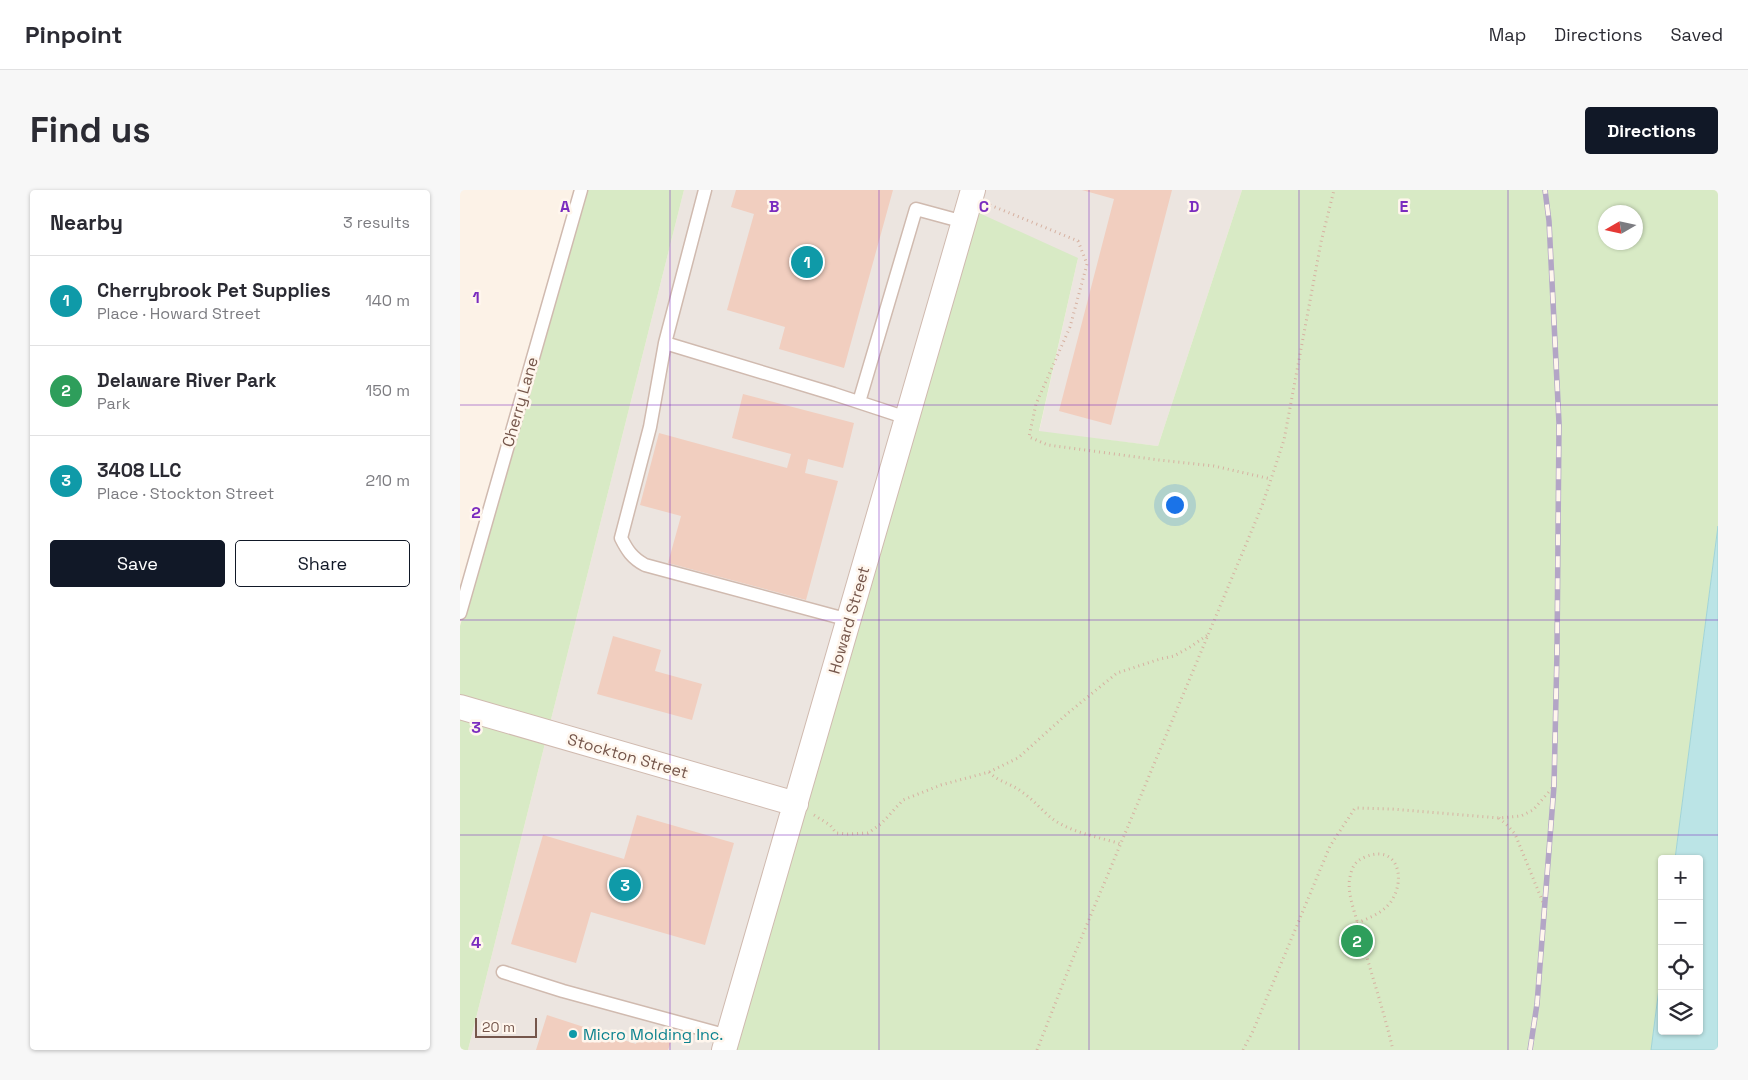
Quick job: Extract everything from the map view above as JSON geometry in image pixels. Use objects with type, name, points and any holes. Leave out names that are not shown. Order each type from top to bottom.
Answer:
[{"type":"street","name":"Howard Street","points":[[726,1043],[972,194]]},
{"type":"street","name":"Stockton Street","points":[[460,707],[796,804]]},
{"type":"lane","name":"Cherry Lane","points":[[460,613],[581,190]]},
{"type":"lane","points":[[705,190],[665,343],[650,427],[620,538],[628,552],[645,565],[849,620]]},
{"type":"lane","points":[[859,402],[916,208],[964,222]]},
{"type":"lane","points":[[665,343],[907,418]]},
{"type":"lane","points":[[503,972],[726,1043]]},
{"type":"path","points":[[1037,1050],[1262,506],[1284,440],[1321,242],[1334,190]]},
{"type":"path","points":[[972,194],[1078,241],[1087,264],[1070,327],[1036,404],[1029,437],[1048,444],[1214,466],[1271,479]]},
{"type":"path","points":[[796,804],[823,820],[836,833],[868,833],[881,824],[903,800],[941,785],[989,772],[1018,758],[1068,712],[1117,672],[1174,656],[1209,633]]},
{"type":"path","points":[[989,772],[996,779],[1024,792],[1055,821],[1066,827],[1121,844]]},
{"type":"path","points":[[1242,1050],[1254,1031],[1330,846],[1355,808],[1392,809],[1499,818],[1521,816],[1533,810],[1554,786]]},
{"type":"path","points":[[1499,818],[1515,834],[1544,906]]},
{"type":"path","points":[[1357,922],[1378,912],[1388,904],[1396,893],[1399,882],[1397,866],[1390,858],[1380,854],[1362,858],[1354,864],[1349,890],[1357,922],[1393,1050]]},
{"type":"shaded area","points":[[684,190],[1242,190],[1158,446],[1039,432],[1078,258],[732,1050],[468,1050]]},
{"type":"green space","points":[[586,190],[684,190],[468,1050],[460,1050],[460,626]]},
{"type":"green space","points":[[1242,190],[1718,190],[1718,526],[1676,855],[1658,855],[1658,996],[1651,1050],[732,1050],[966,207],[1078,258],[1039,431],[1158,446]]},
{"type":"water","points":[[1718,526],[1718,1050],[1651,1050],[1658,996],[1658,1035],[1703,1035],[1703,855],[1676,855]]},
{"type":"building","points":[[736,190],[893,190],[844,368],[779,349],[785,327],[727,310],[754,214],[731,207]]},
{"type":"building","points":[[1082,190],[1172,190],[1111,425],[1059,411],[1114,199]]},
{"type":"building","points":[[743,394],[854,423],[843,468],[808,459],[805,473],[838,481],[806,600],[668,563],[681,516],[640,505],[659,433],[787,468],[791,454],[732,438]]},
{"type":"building","points":[[613,636],[661,650],[655,671],[702,684],[692,720],[597,694]]},
{"type":"building","points":[[637,815],[734,843],[705,945],[591,912],[576,963],[511,944],[543,835],[624,859]]},
{"type":"building","name":"Micro Molding Inc.","points":[[547,1015],[636,1044],[641,1029],[672,1039],[668,1050],[536,1050]]},
{"type":"railway","points":[[1530,1050],[1537,1004],[1554,786],[1557,652],[1559,423],[1549,221],[1545,190]]},
{"type":"place","name":"Cherrybrook Pet Supplies","points":[[807,262]]},
{"type":"place","name":"3408 LLC","points":[[625,885]]},
{"type":"place","name":"Delaware River Park","points":[[1357,941]]},
{"type":"place","name":"Micro Molding Inc.","points":[[573,1034]]}]
